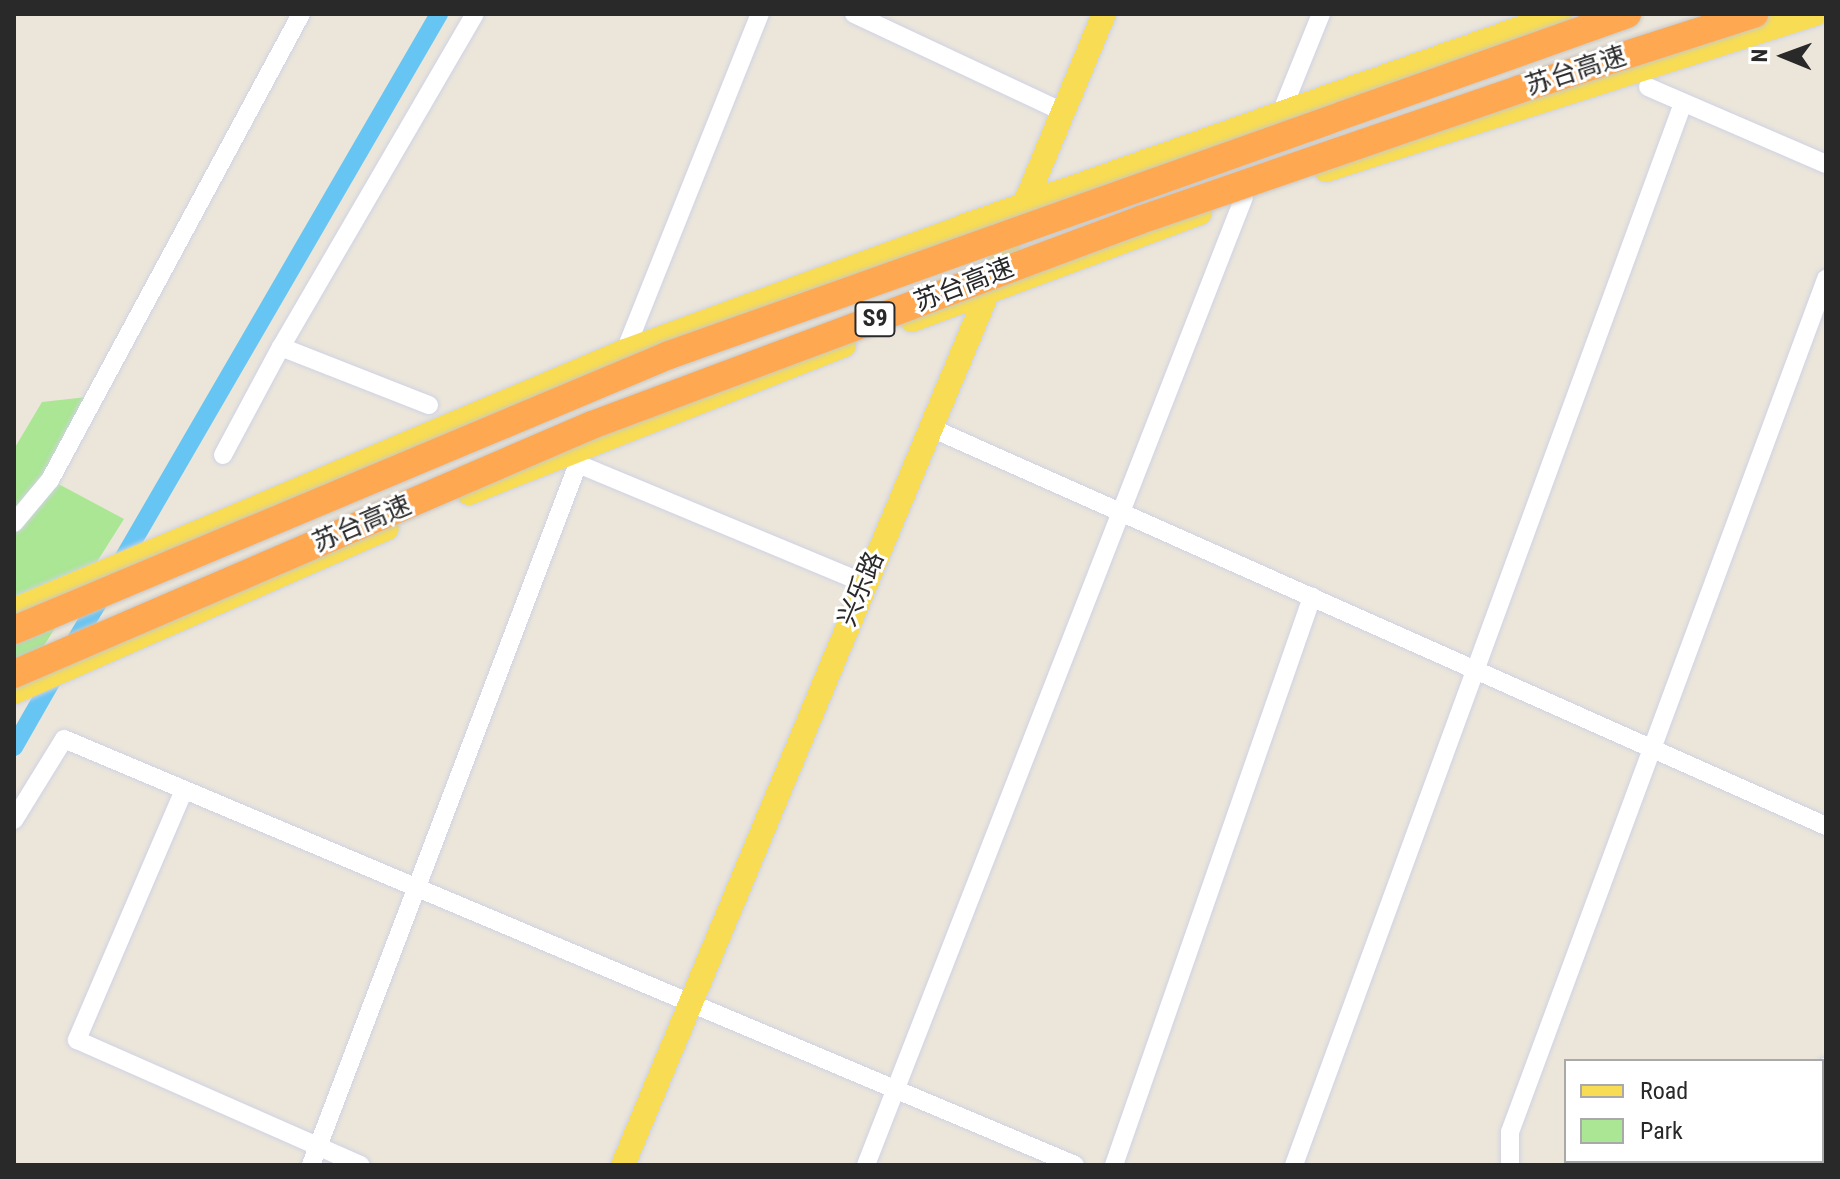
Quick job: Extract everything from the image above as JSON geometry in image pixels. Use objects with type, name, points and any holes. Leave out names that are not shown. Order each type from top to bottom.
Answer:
[{"type":"highway","name":"苏台高速","points":[[14,630],[669,355],[1627,14]]},
{"type":"highway","name":"苏台高速","points":[[14,674],[592,425],[1140,220],[1520,89],[1754,14]]},
{"type":"main road","name":"兴乐路","points":[[623,1165],[1104,14]]},
{"type":"main road","points":[[14,610],[625,351],[1560,14]]},
{"type":"main road","points":[[14,692],[475,490],[986,293],[1244,197],[1815,14]]},
{"type":"street","points":[[16,516],[50,480],[301,14]]},
{"type":"street","points":[[223,455],[281,347],[475,14]]},
{"type":"street","points":[[625,351],[760,14]]},
{"type":"street","points":[[854,14],[1063,112]]},
{"type":"street","points":[[1281,113],[1321,14]]},
{"type":"street","points":[[1648,87],[1826,164]]},
{"type":"street","points":[[1294,1165],[1683,103]]},
{"type":"street","points":[[866,1165],[1244,197]]},
{"type":"street","points":[[1510,1165],[1510,1132],[1826,279]]},
{"type":"street","points":[[281,347],[429,405]]},
{"type":"street","points":[[929,427],[1826,826]]},
{"type":"street","points":[[311,1165],[418,891],[578,464],[864,583]]},
{"type":"street","points":[[1114,1165],[1312,597]]},
{"type":"street","points":[[14,820],[64,739],[688,1005],[1075,1165]]},
{"type":"street","points":[[184,790],[77,1040],[361,1165]]},
{"type":"green space","points":[[96,396],[51,480],[124,519],[14,693],[14,449],[42,402]]},
{"type":"waterway","points":[[117,569],[439,14]]},
{"type":"waterway","points":[[71,648],[105,591]]},
{"type":"waterway","points":[[14,747],[58,670]]}]
